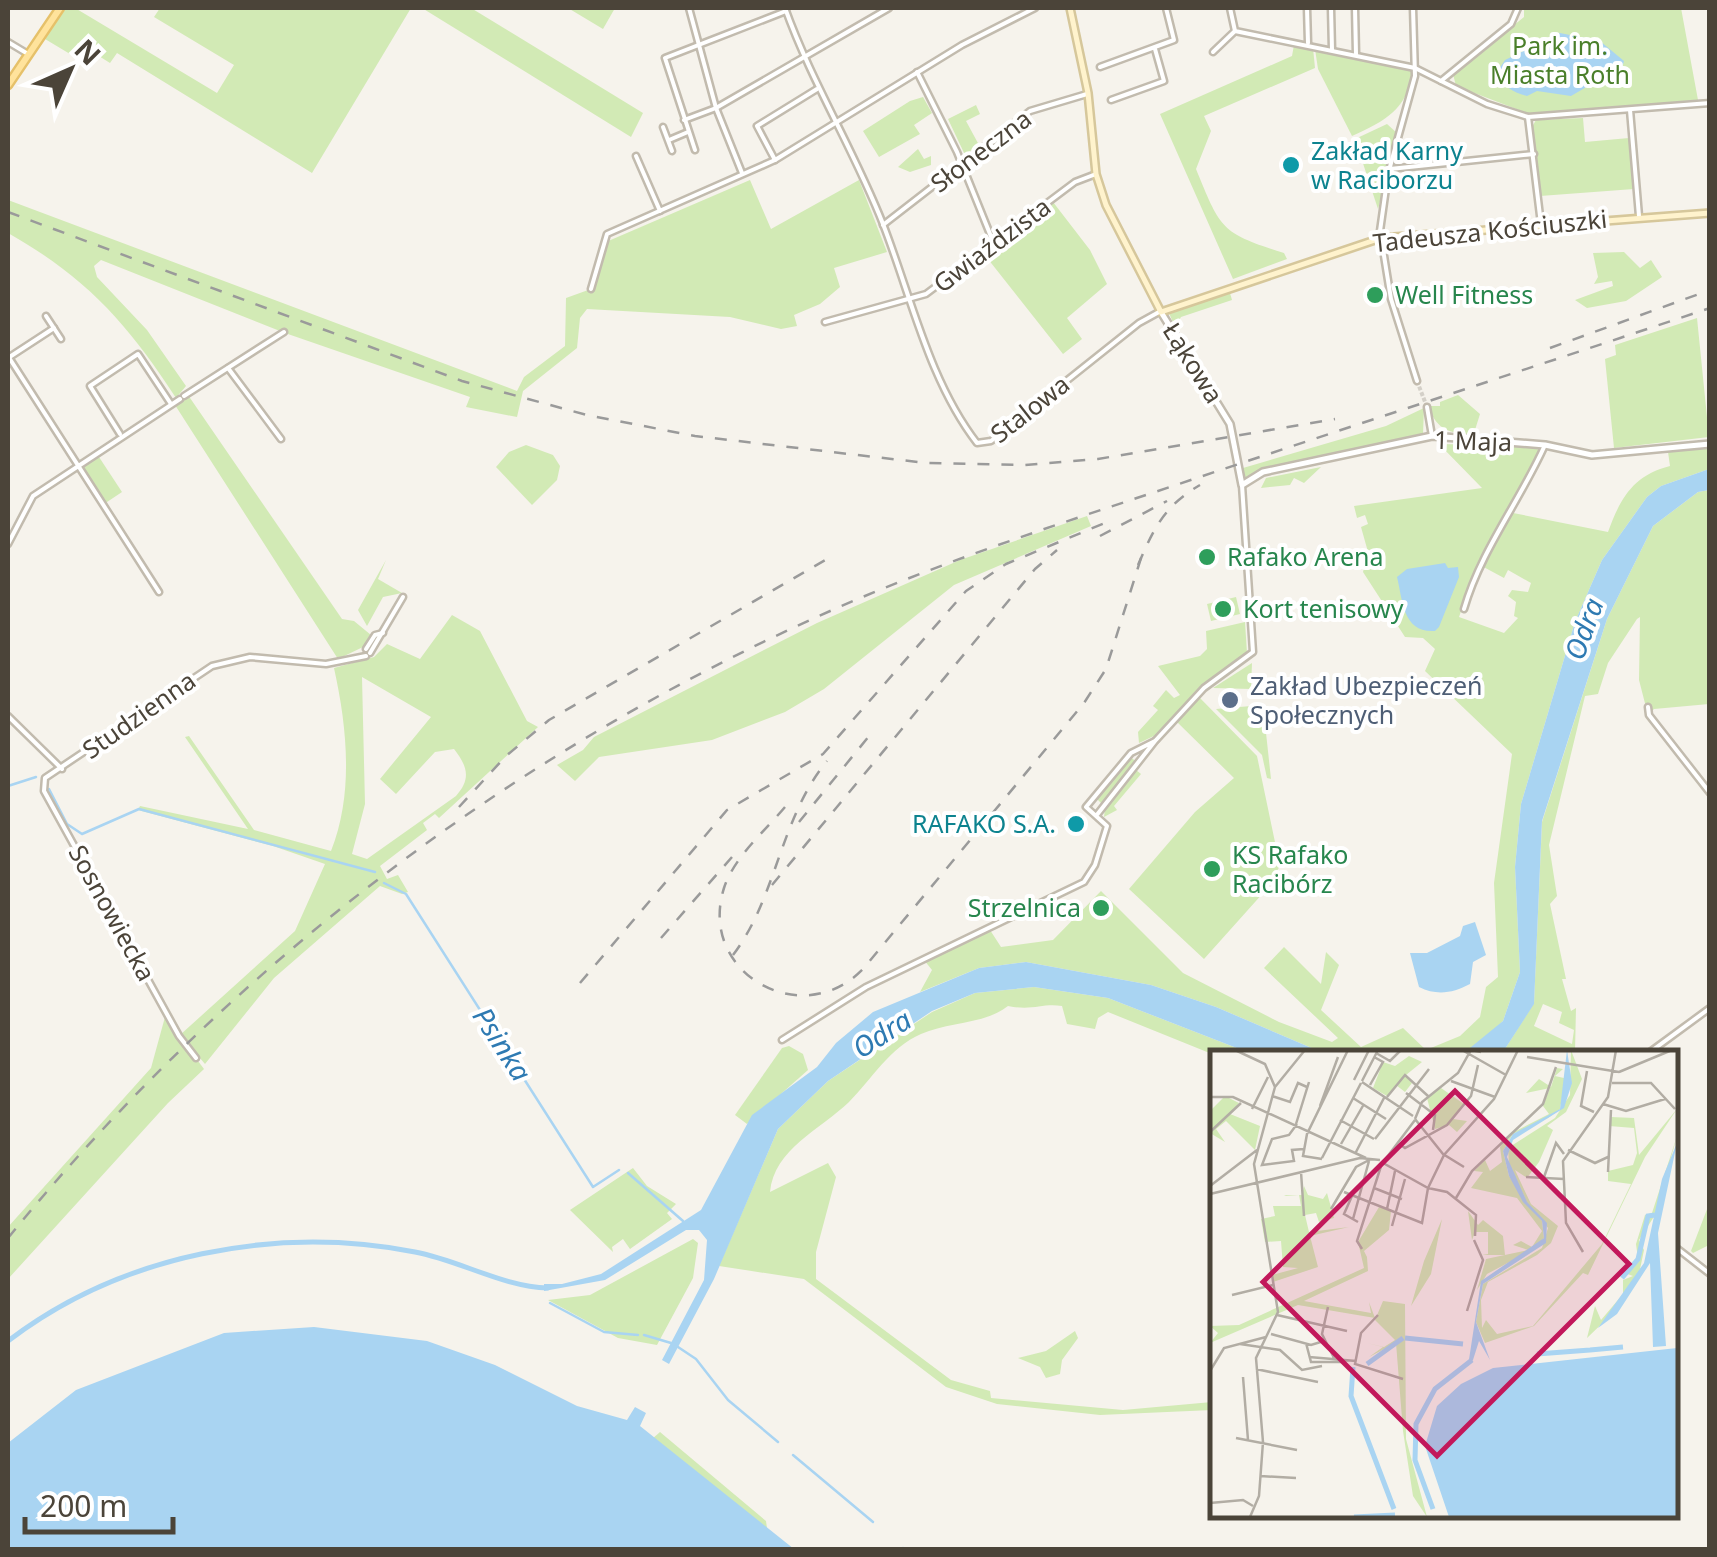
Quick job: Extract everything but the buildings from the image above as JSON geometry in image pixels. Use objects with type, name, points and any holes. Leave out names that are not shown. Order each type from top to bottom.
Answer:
[{"type":"main road","points":[[8,85],[60,8]]},
{"type":"main road","name":"Łąkowa","points":[[1071,9],[1088,93],[1096,174],[1106,204],[1161,312]]},
{"type":"main road","name":"Tadeusza Kościuszki","points":[[1161,312],[1381,238],[1710,213]]},
{"type":"street","points":[[689,8],[696,46],[716,108],[743,175]]},
{"type":"street","points":[[684,120],[716,108],[890,8]]},
{"type":"street","points":[[591,289],[608,234],[774,160],[917,72],[1035,8]]},
{"type":"street","points":[[1100,67],[1174,40],[1166,8]]},
{"type":"street","points":[[1230,8],[1235,31]]},
{"type":"street","points":[[1307,8],[1308,45]]},
{"type":"street","points":[[1331,8],[1332,50]]},
{"type":"street","points":[[1355,8],[1356,54]]},
{"type":"street","points":[[1414,8],[1415,68],[1410,101],[1390,169],[1381,238],[1395,318],[1417,381]]},
{"type":"street","points":[[1441,81],[1511,24],[1518,8]]},
{"type":"street","points":[[695,150],[665,59],[785,9],[817,89],[883,225],[911,301]]},
{"type":"street","points":[[1235,31],[1415,68],[1487,104],[1528,117],[1710,103]]},
{"type":"street","points":[[1213,52],[1235,31]]},
{"type":"street","points":[[8,42],[28,54]]},
{"type":"street","points":[[1111,100],[1164,82],[1154,48]]},
{"type":"street","points":[[917,72],[962,165],[994,244]]},
{"type":"street","points":[[774,160],[757,126],[817,89]]},
{"type":"street","name":"Słoneczna","points":[[883,225],[1030,111],[1088,93]]},
{"type":"street","points":[[1630,110],[1639,216]]},
{"type":"street","points":[[1528,117],[1541,224]]},
{"type":"street","points":[[663,127],[672,152]]},
{"type":"street","points":[[668,140],[688,132]]},
{"type":"street","points":[[1390,169],[1534,154]]},
{"type":"street","points":[[636,156],[660,211]]},
{"type":"street","name":"Gwiaździsta","points":[[825,322],[911,301],[1075,182],[1096,174]]},
{"type":"street","name":"Stalowa","points":[[911,301],[938,372],[972,436],[982,445],[1145,318],[1161,312]]},
{"type":"street","name":"Łąkowa","points":[[1096,816],[1204,688],[1254,652],[1242,485],[1230,424],[1161,312]]},
{"type":"street","points":[[46,316],[60,339]]},
{"type":"street","points":[[54,328],[8,357],[159,592]]},
{"type":"street","points":[[8,544],[33,496],[284,332]]},
{"type":"street","points":[[122,436],[90,386],[138,354],[171,404]]},
{"type":"street","points":[[228,368],[281,440]]},
{"type":"street","points":[[1427,407],[1432,436]]},
{"type":"street","name":"1 Maja","points":[[1242,485],[1264,472],[1432,436],[1545,444],[1592,455],[1710,444]]},
{"type":"street","points":[[1464,609],[1476,567],[1515,507],[1545,444]]},
{"type":"street","name":"Studzienna","points":[[45,778],[212,666],[250,657],[326,664],[355,658],[366,652],[375,635],[383,633],[404,597]]},
{"type":"street","points":[[1648,707],[1649,715],[1710,793]]},
{"type":"street","points":[[8,718],[62,770]]},
{"type":"street","name":"Łąkowa","points":[[782,1040],[866,986],[1084,882],[1096,865],[1107,826],[1086,808],[1131,754],[1156,741]]},
{"type":"street","points":[[1140,749],[1143,758]]},
{"type":"street","points":[[1131,754],[1143,758]]},
{"type":"street","name":"Sosnowiecka","points":[[45,778],[44,790],[196,1058]]},
{"type":"street","points":[[1654,1050],[1710,1008]]},
{"type":"street","points":[[1677,1248],[1710,1274]]},
{"type":"green space","points":[[66,8],[75,8],[217,93],[234,65],[154,17],[160,8],[411,8],[312,173],[117,53],[110,63],[78,43],[70,54],[45,39]]},
{"type":"green space","points":[[422,8],[471,8],[643,113],[631,137]]},
{"type":"green space","points":[[568,8],[615,8],[603,29]]},
{"type":"green space","name":"Park im. Miasta Roth","points":[[1524,8],[1681,8],[1698,100],[1532,115],[1456,86],[1453,74],[1524,17]]},
{"type":"green space","points":[[1294,45],[1313,48],[1315,68],[1204,116],[1211,131],[1196,169],[1211,205],[1235,234],[1284,253],[1287,259],[1233,279],[1160,114],[1292,56]]},
{"type":"green space","points":[[1315,49],[1410,69],[1410,86],[1392,113],[1352,136],[1318,69]]},
{"type":"green space","points":[[923,97],[932,113],[914,125],[920,134],[879,157],[863,131]]},
{"type":"green space","points":[[976,105],[980,114],[966,121],[979,145],[965,155],[948,119]]},
{"type":"green space","points":[[1583,118],[1585,142],[1629,138],[1634,189],[1540,196],[1532,127],[1536,120]]},
{"type":"green space","points":[[1387,124],[1398,134],[1378,209],[1355,139]]},
{"type":"green space","points":[[918,149],[924,159],[931,156],[931,165],[910,172],[898,167]]},
{"type":"green space","points":[[750,180],[771,229],[859,180],[887,252],[834,268],[840,287],[820,304],[794,315],[797,326],[781,329],[730,317],[587,309],[580,318],[577,348],[523,391],[517,417],[466,407],[470,397],[285,333],[101,260],[94,266],[97,277],[147,330],[186,386],[176,398],[103,304],[60,267],[8,233],[8,200],[517,391],[524,377],[565,346],[566,298],[591,289],[606,242]]},
{"type":"green space","points":[[1053,202],[1090,250],[1107,284],[1067,318],[1082,339],[1063,354],[984,254]]},
{"type":"green space","points":[[1624,252],[1640,268],[1651,260],[1662,277],[1626,301],[1587,308],[1575,300],[1613,286],[1612,281],[1594,284],[1598,277],[1593,253]]},
{"type":"green space","points":[[1230,293],[1232,300],[1181,317],[1175,327],[1169,313]]},
{"type":"green space","points":[[1697,318],[1709,437],[1614,448],[1605,359],[1616,355],[1615,345]]},
{"type":"green space","points":[[188,395],[342,619],[354,621],[371,635],[363,647],[338,659],[175,405]]},
{"type":"green space","points":[[1458,395],[1480,414],[1475,430],[1479,436],[1446,430],[1432,415],[1429,406],[1440,406],[1440,402]]},
{"type":"green space","points":[[1424,408],[1423,434],[1259,470],[1245,480],[1243,468],[1386,426]]},
{"type":"green space","points":[[1439,444],[1538,446],[1540,450],[1508,512],[1608,532],[1637,482],[1670,466],[1668,452],[1709,448],[1709,469],[1661,486],[1647,497],[1602,560],[1575,622],[1521,804],[1515,867],[1520,972],[1503,1021],[1468,1050],[1426,1050],[1460,1036],[1480,1017],[1486,987],[1498,977],[1494,883],[1512,754],[1425,671],[1435,649],[1423,638],[1405,637],[1363,572],[1368,552],[1361,527],[1368,524],[1365,515],[1357,518],[1354,506],[1482,488]],"holes":[[[1478,564],[1504,578],[1508,570],[1531,583],[1528,592],[1512,590],[1508,596],[1516,602],[1514,616],[1518,618],[1504,633],[1459,617]]]},
{"type":"green space","points":[[526,445],[553,455],[560,466],[557,480],[532,505],[496,467],[509,452]]},
{"type":"green space","points":[[97,454],[122,492],[104,504],[80,466]]},
{"type":"green space","points":[[1321,467],[1304,483],[1294,478],[1290,485],[1261,488],[1266,478]]},
{"type":"green space","points":[[1709,490],[1709,704],[1654,709],[1648,715],[1639,680],[1640,617],[1637,619],[1608,663],[1598,694],[1585,696],[1549,845],[1557,896],[1550,904],[1566,979],[1562,979],[1571,1011],[1576,1008],[1575,1050],[1504,1050],[1534,1003],[1542,822],[1607,619],[1653,526],[1698,492]],"holes":[[[1543,1004],[1562,1012],[1559,1023],[1574,1030],[1572,1044],[1534,1026]]]},
{"type":"green space","points":[[1087,516],[1091,526],[954,585],[824,689],[785,712],[712,740],[599,757],[575,781],[557,765],[583,750],[594,737],[817,623],[960,560]]},
{"type":"green space","points":[[386,560],[378,579],[402,593],[383,597],[367,626],[358,610]]},
{"type":"green space","name":"Kort tenisowy","points":[[1236,597],[1240,614],[1211,621],[1207,604]]},
{"type":"green space","points":[[452,615],[480,631],[527,721],[538,727],[439,818],[435,814],[423,823],[427,830],[380,866],[387,879],[398,875],[408,892],[402,894],[380,886],[274,978],[205,1064],[180,1035],[295,931],[325,864],[138,810],[140,806],[248,829],[185,737],[189,736],[254,830],[331,851],[343,806],[346,760],[334,668],[374,657],[387,644],[420,659]],"holes":[[[362,677],[431,717],[380,779],[396,794],[435,752],[454,749],[466,773],[461,790],[367,859],[352,854],[365,804]]]},
{"type":"green space","points":[[1245,622],[1247,653],[1199,688],[1156,735],[1139,743],[1138,732],[1158,710],[1153,706],[1166,690],[1174,698],[1180,695],[1158,666],[1200,656],[1207,649],[1206,631]]},
{"type":"green space","points":[[1252,663],[1251,689],[1213,688]]},
{"type":"green space","name":"KS Rafako Racibórz","points":[[1199,697],[1257,756],[1280,866],[1264,892],[1204,959],[1129,889],[1195,812],[1234,778],[1177,722]]},
{"type":"green space","points":[[1263,705],[1271,779],[1267,778],[1262,755],[1216,709]]},
{"type":"green space","points":[[1130,757],[1137,762],[1102,804],[1096,798]]},
{"type":"green space","points":[[1136,770],[1141,774],[1114,806],[1117,810],[1104,817],[1105,808]]},
{"type":"green space","points":[[1101,891],[1183,973],[1279,1022],[1332,1042],[1338,1038],[1264,968],[1284,947],[1321,984],[1326,952],[1339,965],[1321,1010],[1361,1047],[1403,1028],[1426,1050],[1316,1050],[1216,1007],[1151,985],[1026,962],[979,968],[920,992],[932,970],[924,960],[990,930],[1001,947],[1053,940]]},
{"type":"green space","points":[[1034,987],[1108,998],[1242,1050],[1210,1050],[1210,1053],[1108,1012],[1098,1018],[1095,1029],[1067,1024],[1062,1006],[1049,1005],[1008,1006],[989,1016],[921,1034],[900,1047],[849,1102],[800,1141],[773,1177],[770,1192],[828,1163],[836,1177],[816,1252],[816,1279],[951,1380],[990,1391],[991,1398],[1123,1410],[1210,1402],[1210,1410],[1100,1415],[997,1404],[946,1387],[804,1279],[719,1266],[778,1129],[828,1081],[932,1012],[975,993]]},
{"type":"green space","points":[[165,1017],[204,1069],[168,1103],[8,1279],[8,1227],[151,1068]]},
{"type":"green space","points":[[789,1046],[803,1054],[808,1070],[747,1124],[735,1115],[782,1048]]},
{"type":"green space","points":[[633,1168],[647,1186],[676,1204],[667,1213],[672,1219],[630,1249],[623,1239],[612,1247],[613,1252],[570,1210]]},
{"type":"green space","points":[[1709,1204],[1709,1245],[1693,1253],[1691,1251]]},
{"type":"green space","points":[[693,1239],[698,1243],[693,1278],[657,1345],[618,1338],[548,1300],[590,1295]]},
{"type":"green space","points":[[1075,1331],[1078,1338],[1062,1360],[1060,1374],[1046,1378],[1040,1367],[1018,1358],[1046,1351]]},
{"type":"green space","points":[[660,1432],[766,1521],[770,1549],[643,1447]]},
{"type":"water","points":[[1560,33],[1600,41],[1624,61],[1620,76],[1595,82],[1571,96],[1537,91],[1527,96],[1505,85],[1497,72],[1505,60]]},
{"type":"water","name":"Odra","points":[[1709,469],[1709,490],[1698,492],[1653,526],[1607,619],[1542,821],[1534,1004],[1504,1050],[1467,1050],[1503,1021],[1520,972],[1515,867],[1521,804],[1575,622],[1602,560],[1647,497],[1661,486]]},
{"type":"water","points":[[1445,563],[1448,568],[1458,567],[1459,577],[1439,627],[1435,631],[1416,627],[1406,614],[1397,577],[1407,569]]},
{"type":"water","points":[[1475,922],[1486,955],[1473,962],[1470,984],[1445,992],[1419,987],[1410,953],[1427,953],[1460,936],[1463,926]]},
{"type":"water","name":"Odra","points":[[1026,962],[1151,985],[1216,1007],[1316,1050],[1242,1050],[1108,998],[1034,987],[975,993],[932,1011],[828,1081],[778,1129],[714,1279],[669,1364],[662,1360],[704,1280],[707,1240],[699,1230],[686,1230],[605,1280],[544,1291],[544,1284],[562,1284],[601,1274],[701,1210],[752,1115],[817,1067],[836,1043],[873,1012],[979,968]]},
{"type":"water","points":[[314,1327],[427,1341],[495,1365],[577,1406],[627,1420],[635,1407],[646,1413],[640,1426],[794,1549],[8,1549],[8,1443],[76,1390],[224,1333]]},
{"type":"waterway","name":"Psinka","points":[[8,786],[36,777]]},
{"type":"waterway","name":"Psinka","points":[[49,789],[67,824],[82,834],[139,809],[375,872]]},
{"type":"waterway","name":"Psinka","points":[[384,883],[406,894],[593,1187],[619,1170]]},
{"type":"waterway","name":"Psinka","points":[[628,1173],[683,1221]]},
{"type":"waterway","points":[[8,1341],[53,1311],[150,1267],[255,1245],[309,1242],[415,1252],[514,1283],[548,1288]]},
{"type":"waterway","points":[[550,1303],[604,1332],[638,1335]]},
{"type":"waterway","points":[[644,1335],[671,1343]]},
{"type":"waterway","points":[[678,1347],[696,1359],[728,1400],[778,1442]]},
{"type":"waterway","points":[[793,1455],[873,1522]]},
{"type":"tunnel","points":[[1417,381],[1427,407]]},
{"type":"railway","points":[[8,212],[462,381],[587,415],[695,436],[926,463],[1024,465],[1098,459],[1335,419]]},
{"type":"railway","points":[[1550,348],[1710,290]]},
{"type":"railway","points":[[8,1238],[92,1141],[182,1048],[277,961],[377,880],[482,805],[590,735],[703,672],[862,597],[994,546],[1710,308]]},
{"type":"railway","points":[[1138,565],[1162,519],[1177,501],[1200,485]]},
{"type":"railway","points":[[1100,536],[1167,501]]},
{"type":"railway","points":[[580,983],[727,810],[823,754],[966,591],[1006,564],[1112,520]]},
{"type":"railway","points":[[772,885],[1035,569],[1057,550]]},
{"type":"railway","points":[[785,807],[735,866],[724,888],[720,918],[726,945],[740,968],[760,984],[785,993],[812,995],[838,987],[863,969],[1084,703],[1106,669],[1142,555]]},
{"type":"railway","points":[[459,807],[506,756],[549,720],[827,559]]},
{"type":"railway","points":[[799,822],[874,730]]},
{"type":"railway","points":[[733,955],[760,908],[799,807],[827,761]]},
{"type":"railway","points":[[661,938],[732,857]]},
{"type":"place","name":"Zakład Karny w Raciborzu","points":[[1291,165]]},
{"type":"place","name":"Well Fitness","points":[[1375,295]]},
{"type":"place","name":"Rafako Arena","points":[[1207,557]]},
{"type":"place","name":"Kort tenisowy","points":[[1223,609]]},
{"type":"place","name":"Zakład Ubezpieczeń Społecznych","points":[[1230,700]]},
{"type":"place","name":"RAFAKO S.A.","points":[[1076,824]]},
{"type":"place","name":"KS Rafako Racibórz","points":[[1212,869]]},
{"type":"place","name":"Strzelnica","points":[[1101,908]]}]
